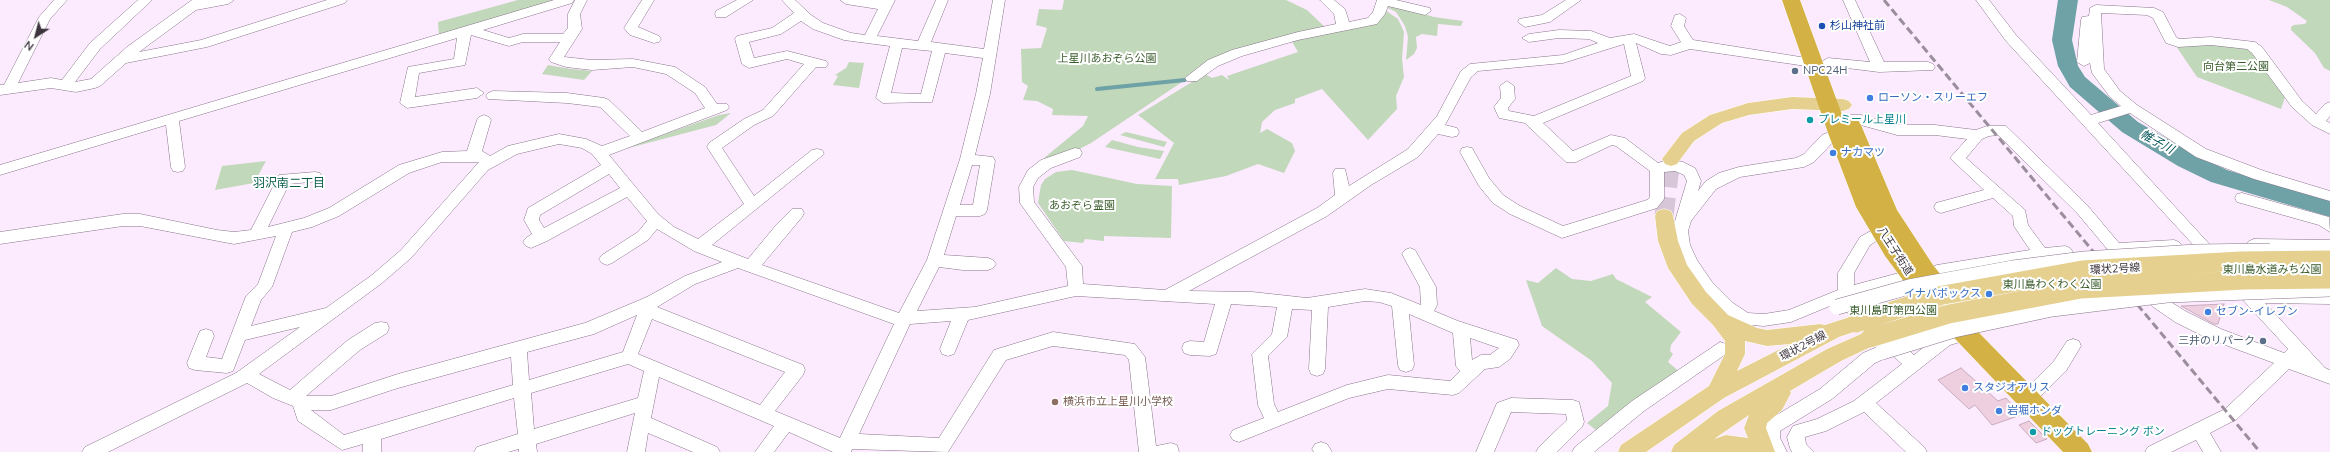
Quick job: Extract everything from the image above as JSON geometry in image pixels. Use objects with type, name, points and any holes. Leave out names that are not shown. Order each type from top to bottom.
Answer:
[{"type":"highway","name":"八王子街道","points":[[1791,0],[1820,62]]},
{"type":"highway","name":"八王子街道","points":[[1804,0],[1820,62],[1839,116],[1867,207],[1881,231],[1910,276],[1976,328],[2095,452]]},
{"type":"highway","name":"八王子街道","points":[[1839,116],[1887,212],[1925,271],[1976,328],[2080,452]]},
{"type":"main road","points":[[1664,164],[1688,137],[1716,119],[1748,109],[1792,103],[1839,116]]},
{"type":"main road","points":[[1664,216],[1668,241],[1678,268],[1699,298],[1720,319],[1735,339],[1735,354],[1718,392]]},
{"type":"main road","name":"環状2号線","points":[[1629,452],[1718,392],[1832,331],[1938,296],[2082,270],[2241,261],[2330,260]]},
{"type":"main road","name":"環状2号線","points":[[1682,452],[1726,417],[1785,385],[1834,355],[1877,350],[1949,314],[2081,289],[2244,280],[2330,279]]},
{"type":"main road","points":[[1720,319],[1753,335],[1767,338],[1832,331]]},
{"type":"main road","points":[[1768,450],[1755,428],[1758,418],[1774,404],[1785,385]]},
{"type":"main road","points":[[1708,452],[1726,444],[1768,450]]},
{"type":"street","points":[[4,89],[45,17],[61,0]]},
{"type":"street","points":[[66,86],[95,46],[146,0]]},
{"type":"street","points":[[4,89],[51,83],[76,87],[95,83],[122,59],[197,3],[228,0]]},
{"type":"street","points":[[122,59],[202,44],[341,0]]},
{"type":"street","points":[[0,170],[568,0]]},
{"type":"street","points":[[581,0],[574,14],[575,29],[556,59],[566,63],[592,65],[633,63],[670,70],[700,90],[718,109],[639,137],[600,153]]},
{"type":"street","points":[[648,0],[631,28],[635,32],[654,39]]},
{"type":"street","points":[[721,14],[747,0]]},
{"type":"street","points":[[788,0],[802,14],[818,26],[833,32],[922,47],[990,54]]},
{"type":"street","points":[[846,0],[887,3],[869,39]]},
{"type":"street","points":[[922,47],[942,0]]},
{"type":"street","points":[[844,447],[904,320],[935,260],[949,211],[967,159],[984,94],[999,0]]},
{"type":"street","points":[[1326,0],[1340,12],[1343,26]]},
{"type":"street","points":[[1525,23],[1524,22],[1545,19],[1575,0]]},
{"type":"street","points":[[1849,0],[1879,67]]},
{"type":"street","points":[[1982,0],[2011,38],[2093,120],[2202,245],[2251,298],[2292,354]]},
{"type":"street","points":[[1192,78],[1213,63],[1237,53],[1275,41],[1372,20],[1379,14],[1383,4],[1425,11]]},
{"type":"street","points":[[2084,62],[2091,4]]},
{"type":"street","points":[[2091,4],[2095,11],[2097,70],[2128,109],[2201,152],[2259,175],[2330,196]]},
{"type":"street","points":[[2091,4],[2153,13],[2160,17],[2172,40],[2178,43],[2211,41],[2250,45],[2257,50],[2297,104],[2317,122],[2330,129]]},
{"type":"street","points":[[752,205],[714,147],[749,122],[768,113],[817,63],[787,55],[749,64],[742,39],[776,31],[802,14]]},
{"type":"street","points":[[1680,18],[1677,26],[1689,44]]},
{"type":"street","points":[[467,30],[492,39],[510,43],[523,38],[561,39],[570,36]]},
{"type":"street","points":[[467,30],[460,62],[413,70],[407,103],[477,92]]},
{"type":"street","points":[[1529,38],[1560,34],[1591,35],[1608,43]]},
{"type":"street","points":[[1167,296],[1343,198],[1366,181],[1413,153],[1436,128],[1466,74],[1475,67],[1563,59],[1590,52],[1608,43],[1629,39],[1642,40],[1661,50],[1671,51],[1689,44],[1820,62],[1879,67],[1928,68]]},
{"type":"street","points":[[1533,122],[1638,78],[1629,39]]},
{"type":"street","points":[[897,43],[883,98],[928,98],[939,49]]},
{"type":"street","points":[[1506,86],[1508,99],[1501,107],[1504,115],[1529,119],[1571,158],[1611,140],[1620,142],[1664,164],[1678,166],[1690,172],[1694,181],[1688,199],[1685,218],[1680,231],[1682,245],[1691,263],[1706,286],[1727,307],[1745,319],[1759,324],[1791,316],[1846,293],[1910,276]]},
{"type":"street","points":[[493,96],[567,98],[604,103],[639,137]]},
{"type":"street","points":[[2317,122],[2330,107]]},
{"type":"street","points":[[2093,120],[2128,109]]},
{"type":"street","points":[[1685,218],[1711,185],[1724,177],[1739,172],[1799,164],[1809,158],[1827,139],[1839,116],[1897,130],[1936,130],[1977,135],[1987,131],[2001,130],[2082,209],[2117,249],[2158,302],[2181,317],[2215,334],[2292,354],[2326,377]]},
{"type":"street","points":[[172,118],[178,167]]},
{"type":"street","points":[[473,156],[484,120]]},
{"type":"street","points":[[1436,128],[1452,132]]},
{"type":"street","points":[[1977,135],[1967,150],[1957,158],[2020,214],[2020,226],[2041,254]]},
{"type":"street","points":[[90,452],[246,376],[377,279],[406,254],[474,175],[488,163],[513,150],[559,140],[586,144],[600,153],[656,220],[669,231],[699,247],[745,265],[904,320],[975,313],[1076,290],[1167,296],[1286,301],[1307,304],[1365,295],[1378,296],[1400,303],[1461,328],[1511,345],[1504,354],[1493,362],[1481,362],[1453,388],[1388,382],[1347,392],[1275,422],[1249,435]]},
{"type":"street","points":[[1467,152],[1484,182],[1498,199],[1515,210],[1562,232],[1652,204],[1657,199],[1656,176],[1664,164]]},
{"type":"street","points":[[1075,153],[1046,164],[1032,174],[1026,187],[1027,203],[1074,266],[1076,290]]},
{"type":"street","points":[[699,247],[817,154]]},
{"type":"street","points":[[0,238],[123,220],[140,220],[217,236],[234,238],[256,235],[286,229],[334,212],[404,169],[442,157],[481,156],[488,163]]},
{"type":"street","points":[[949,211],[980,210],[988,161],[967,159]]},
{"type":"street","points":[[611,166],[533,212],[531,220],[537,240],[630,189]]},
{"type":"street","points":[[1340,173],[1343,198]]},
{"type":"street","points":[[256,235],[284,179],[315,177]]},
{"type":"street","points":[[1941,207],[1996,192]]},
{"type":"street","points":[[2242,198],[2328,223]]},
{"type":"street","points":[[246,376],[305,403],[331,403],[398,381],[588,329],[650,306],[690,280],[745,265],[797,213]]},
{"type":"street","points":[[607,259],[642,236],[656,220]]},
{"type":"street","points":[[206,336],[195,363],[227,366],[254,296],[264,288],[286,229]]},
{"type":"street","points":[[1881,231],[1865,241],[1846,273],[1846,293],[1844,301],[1913,364]]},
{"type":"street","points":[[2117,249],[2202,245],[2330,246]]},
{"type":"street","points":[[1943,275],[2084,259],[2196,252],[2330,251]]},
{"type":"street","points":[[1837,307],[1909,288],[1943,275],[1965,264],[1984,263],[2041,254],[2065,252],[2108,308],[1976,328]]},
{"type":"street","points":[[1410,254],[1428,287],[1429,306],[1425,314]]},
{"type":"street","points":[[935,260],[963,264],[988,264]]},
{"type":"street","points":[[1984,263],[2038,318]]},
{"type":"street","points":[[1768,450],[1794,431],[1826,394],[1846,380],[1851,384],[1877,350],[1954,330],[1992,326],[1999,328],[2015,324],[2022,312],[2019,308],[1996,294],[1990,274],[1982,269],[1967,265],[1945,270],[1943,275]]},
{"type":"street","points":[[1768,450],[1770,432],[1794,431],[1845,415],[1945,340],[1976,328],[2052,309],[2167,295],[2330,290]]},
{"type":"street","points":[[1190,348],[1210,349],[1225,298]]},
{"type":"street","points":[[2158,302],[2251,298],[2330,298]]},
{"type":"street","points":[[1275,422],[1266,404],[1260,354],[1279,337],[1286,301]]},
{"type":"street","points":[[1317,369],[1320,302]]},
{"type":"street","points":[[1400,303],[1406,365]]},
{"type":"street","points":[[629,357],[650,306]]},
{"type":"street","points":[[650,306],[797,370],[763,413]]},
{"type":"street","points":[[238,335],[331,313]]},
{"type":"street","points":[[948,348],[962,314]]},
{"type":"street","points":[[296,399],[342,354],[381,328]]},
{"type":"street","points":[[1461,328],[1464,366]]},
{"type":"street","points":[[296,399],[304,416],[342,444],[629,357],[844,447],[944,446],[1000,355],[1053,338],[1129,349],[1138,357],[1148,452]]},
{"type":"street","points":[[2036,390],[2060,366],[2073,346]]},
{"type":"street","points":[[518,348],[528,445]]},
{"type":"street","points":[[1581,452],[1638,406],[1720,349]]},
{"type":"street","points":[[2154,452],[2236,410],[2264,384],[2292,354]]},
{"type":"street","points":[[636,452],[653,367]]},
{"type":"street","points":[[1864,402],[1918,452]]},
{"type":"street","points":[[483,452],[528,445],[646,403]]},
{"type":"street","points":[[1485,452],[1503,408],[1511,405],[1573,407],[1576,422],[1545,452]]},
{"type":"street","points":[[642,422],[711,452]]},
{"type":"street","points":[[764,452],[786,423]]},
{"type":"street","points":[[2199,430],[2212,452]]},
{"type":"street","points":[[372,435],[372,452]]},
{"type":"green space","points":[[518,0],[561,0],[439,36],[438,22]]},
{"type":"green space","name":"上星川あおぞら公園","points":[[1064,0],[1286,0],[1307,10],[1327,29],[1212,62],[1091,143],[1074,152],[1047,161],[1044,158],[1083,126],[1088,116],[1052,115],[1053,109],[1037,101],[1023,100],[1028,86],[1022,82],[1021,49],[1041,48],[1047,28],[1036,25],[1039,9],[1062,10]]},
{"type":"green space","points":[[2269,0],[2330,0],[2330,71],[2324,68],[2315,53],[2291,30],[2291,27],[2294,25],[2305,24],[2307,21],[2287,7]]},
{"type":"green space","points":[[1385,3],[1434,17],[1463,21],[1461,26],[1438,24],[1437,36],[1422,34],[1416,37],[1417,48],[1414,54],[1406,60],[1408,37],[1405,26],[1396,12],[1384,6]]},
{"type":"green space","points":[[1385,10],[1398,19],[1404,32],[1402,59],[1404,77],[1396,96],[1397,109],[1368,140],[1322,89],[1295,99],[1295,103],[1275,110],[1262,122],[1260,133],[1267,129],[1292,143],[1295,151],[1284,173],[1258,164],[1226,176],[1179,185],[1178,179],[1155,179],[1174,143],[1138,115],[1205,74],[1212,78],[1222,75],[1229,80],[1227,76],[1298,52],[1291,40],[1371,24]]},
{"type":"green space","name":"向台第二公園","points":[[2214,43],[2248,46],[2285,97],[2281,109],[2197,77],[2176,46]]},
{"type":"green space","points":[[849,62],[864,63],[859,88],[833,85],[838,76],[835,75],[846,68]]},
{"type":"green space","points":[[548,65],[592,71],[584,80],[542,74]]},
{"type":"green space","points":[[731,113],[716,125],[617,151],[719,115]]},
{"type":"green space","points":[[1126,132],[1167,142],[1164,147],[1120,135]]},
{"type":"green space","points":[[1112,140],[1138,147],[1164,151],[1160,159],[1105,147]]},
{"type":"green space","points":[[266,161],[254,183],[215,190],[222,166]]},
{"type":"green space","name":"あおぞら霊園","points":[[1072,170],[1137,184],[1172,186],[1171,238],[1104,236],[1104,241],[1085,239],[1083,243],[1064,241],[1038,203],[1041,185],[1045,179],[1056,172]]},
{"type":"green space","points":[[1556,268],[1572,279],[1591,281],[1613,274],[1616,279],[1652,297],[1645,302],[1681,332],[1671,345],[1670,351],[1673,354],[1668,362],[1681,373],[1597,431],[1587,423],[1608,406],[1612,383],[1592,361],[1542,326],[1526,280],[1538,283]]},
{"type":"building","points":[[2224,304],[2218,324],[2214,324],[2181,306]]},
{"type":"building","points":[[1961,368],[1998,401],[2006,398],[2021,415],[1992,425],[1975,405],[1969,409],[1938,380]]},
{"type":"building","name":"ドッグトレーニング ボン","points":[[2029,421],[2047,439],[2036,443],[2019,425]]},
{"type":"waterway","name":"帷子川","points":[[2068,0],[2062,40],[2068,66],[2077,82],[2130,127],[2186,160],[2219,176],[2330,209]]},
{"type":"waterway","points":[[1097,89],[1185,80]]},
{"type":"tunnel","points":[[1664,216],[1671,159]]},
{"type":"railway","points":[[1884,0],[2260,452]]},
{"type":"place","name":"杉山神社前","points":[[1822,26]]},
{"type":"place","name":"NPC24H","points":[[1795,71]]},
{"type":"place","name":"ローソン・スリーエフ","points":[[1870,98]]},
{"type":"place","name":"プレミール上星川","points":[[1810,120]]},
{"type":"place","name":"ナカマツ","points":[[1833,153]]},
{"type":"place","name":"イナバボックス","points":[[1989,294]]},
{"type":"place","name":"セブン-イレブン","points":[[2208,312]]},
{"type":"place","name":"三井のリパーク","points":[[2263,341]]},
{"type":"place","name":"スタジオアリス","points":[[1965,388]]},
{"type":"place","name":"横浜市立上星川小学校","points":[[1055,402]]},
{"type":"place","name":"岩堀ホンダ","points":[[1999,411]]},
{"type":"place","name":"ドッグトレーニング ボン","points":[[2033,432]]},
{"type":"district","name":"羽沢南二丁目","points":[[289,183]]},
{"type":"park label","name":"東川島水道みち公園","points":[[2272,270]]},
{"type":"park label","name":"東川島わくわく公園","points":[[2052,285]]},
{"type":"park label","name":"東川島町第四公園","points":[[1893,311]]}]
